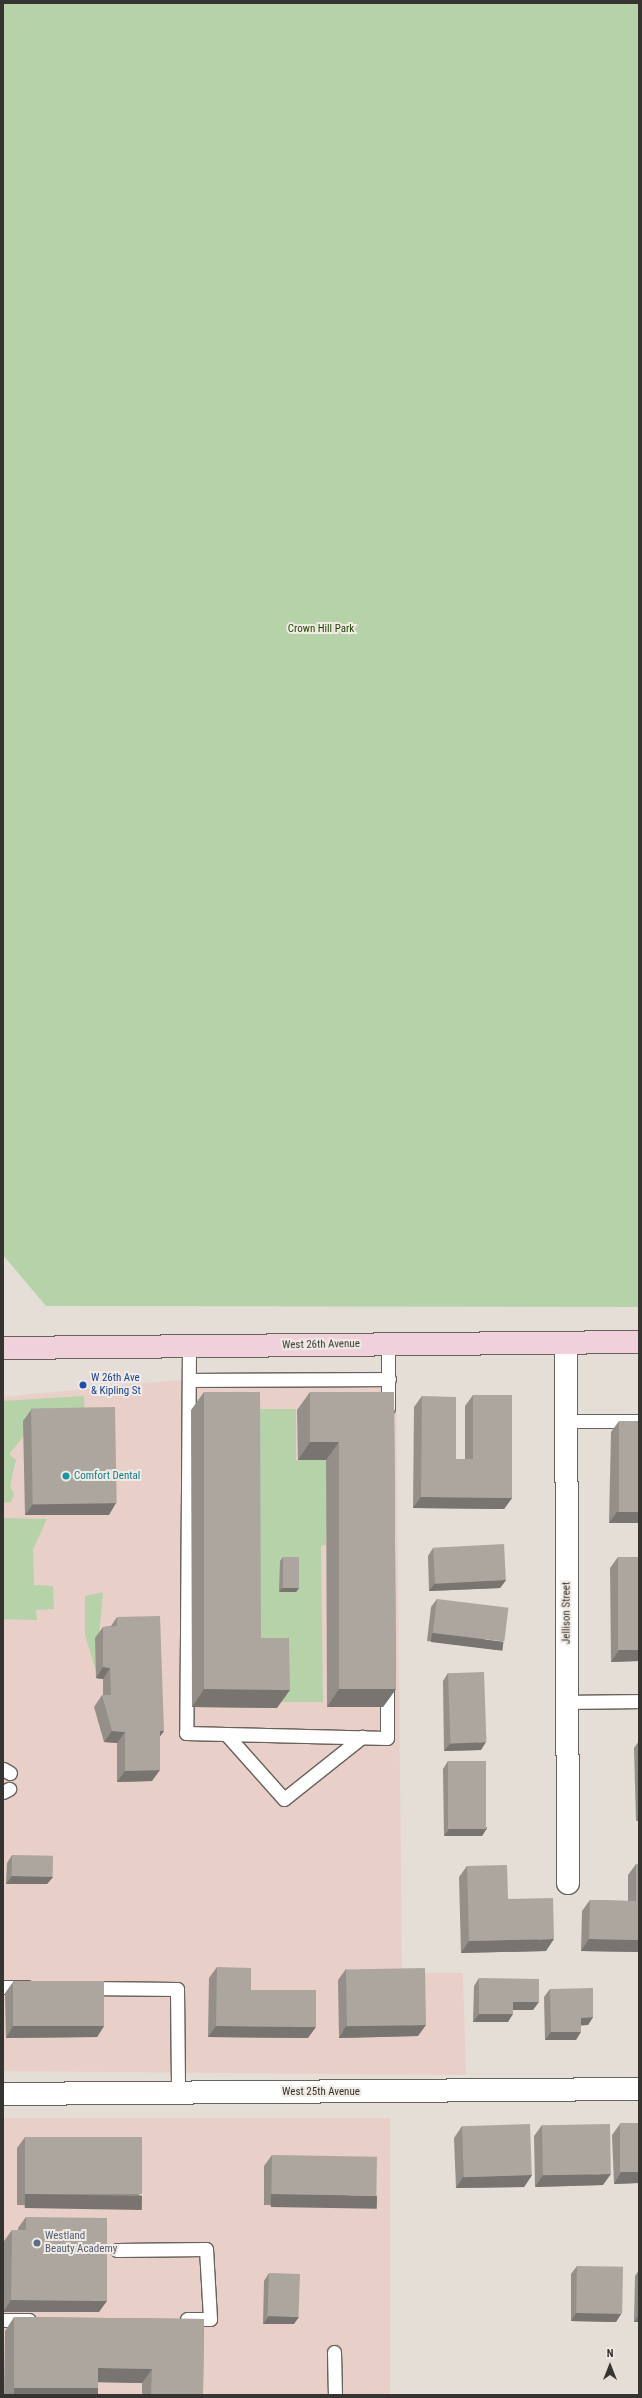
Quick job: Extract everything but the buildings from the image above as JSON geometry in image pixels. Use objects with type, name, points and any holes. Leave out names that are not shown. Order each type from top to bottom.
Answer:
[{"type":"street","name":"West 26th Avenue","points":[[3,1348],[639,1342]]},
{"type":"street","name":"Jellison Street","points":[[566,1343],[568,1883]]},
{"type":"street","name":"West 25th Avenue","points":[[3,2094],[639,2090]]},
{"type":"lane","points":[[388,1345],[388,1423]]},
{"type":"lane","points":[[189,1347],[186,1733],[387,1738],[387,1667]]},
{"type":"lane","points":[[189,1380],[389,1379]]},
{"type":"lane","points":[[567,1421],[639,1421]]},
{"type":"lane","points":[[568,1702],[639,1701]]},
{"type":"lane","points":[[226,1734],[284,1799],[362,1738]]},
{"type":"lane","points":[[3,1987],[42,1988]]},
{"type":"lane","points":[[74,1988],[177,1989],[178,2093]]},
{"type":"lane","points":[[117,2250],[206,2249],[210,2319],[170,2319]]},
{"type":"lane","points":[[3,2320],[43,2320]]},
{"type":"lane","points":[[334,2352],[334,2395]]},
{"type":"shaded area","points":[[396,1376],[402,1973],[463,1973],[466,2075],[3,2071],[3,1397],[168,1381]]},
{"type":"shaded area","points":[[3,2118],[390,2118],[390,2395],[3,2395]]},
{"type":"green space","name":"Crown Hill Park","points":[[3,3],[639,3],[639,1307],[46,1306],[3,1255]]},
{"type":"green space","points":[[84,1396],[85,1418],[23,1421],[23,1437],[9,1454],[16,1460],[10,1486],[14,1494],[11,1502],[3,1503],[3,1401]]},
{"type":"green space","points":[[251,1409],[296,1409],[296,1460],[326,1460],[326,1545],[321,1546],[323,1702],[277,1702],[249,1656]]},
{"type":"green space","points":[[3,1518],[47,1519],[33,1549],[34,1585],[53,1586],[54,1609],[36,1610],[37,1620],[3,1619]]},
{"type":"green space","points":[[103,1592],[96,1671],[85,1635],[85,1596]]},
{"type":"place","name":"W 26th Ave & Kipling St","points":[[83,1385]]},
{"type":"place","name":"Comfort Dental","points":[[66,1476]]},
{"type":"place","name":"Westland Beauty Academy","points":[[37,2243]]}]
